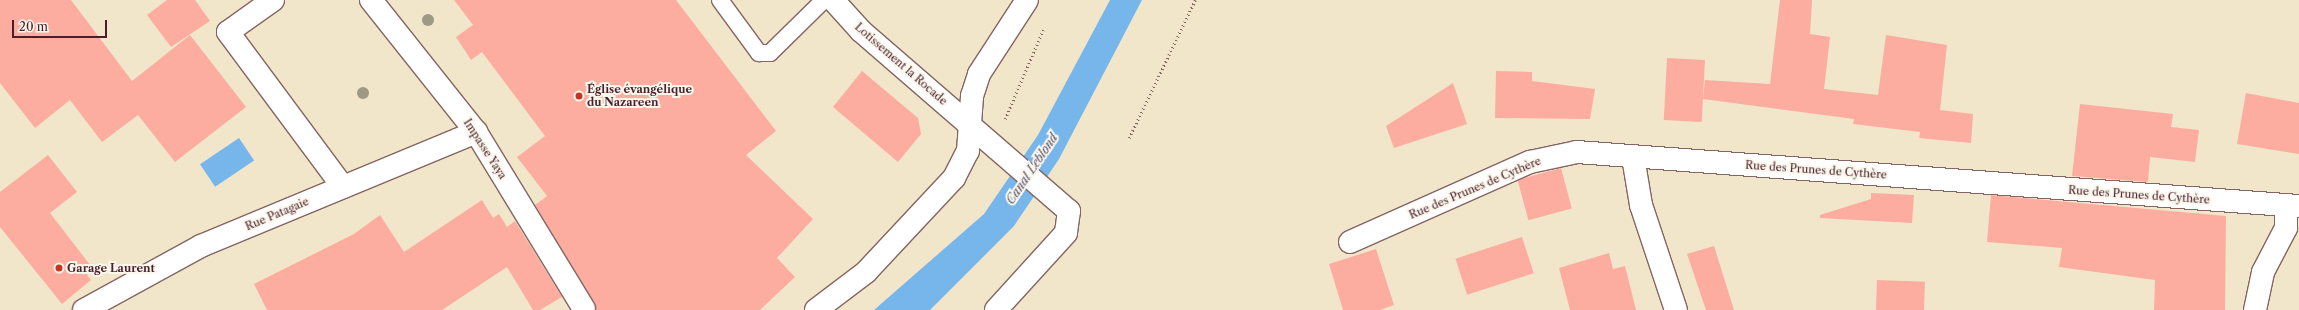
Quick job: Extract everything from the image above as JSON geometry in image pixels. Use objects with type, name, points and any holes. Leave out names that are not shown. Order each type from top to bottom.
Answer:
[{"type":"street","points":[[273,0],[228,32],[343,187]]},
{"type":"street","name":"Impasse Yaya","points":[[371,0],[476,132],[584,309]]},
{"type":"street","name":"Lotissement la Rocade","points":[[833,0],[861,31],[1069,211],[1066,233],[996,310]]},
{"type":"street","points":[[816,310],[866,272],[954,178],[968,151],[972,96],[979,74],[1027,0]]},
{"type":"street","name":"Rue Patagaie","points":[[84,310],[201,246],[476,132]]},
{"type":"street","name":"Rue des Prunes de Cythère","points":[[1350,242],[1530,162],[1577,152],[2292,206]]},
{"type":"street","points":[[1633,156],[1643,212],[1676,310]]},
{"type":"street","points":[[2255,310],[2263,272],[2286,228],[2292,206]]},
{"type":"lane","points":[[720,0],[760,53],[770,53],[824,0]]},
{"type":"path","points":[[1129,138],[1195,0]]},
{"type":"path","points":[[993,144],[1046,22]]},
{"type":"water","name":"Canal Leblond","points":[[1110,0],[1142,0],[1059,159],[1014,226],[930,310],[874,310],[984,214],[1038,135]]},
{"type":"water","points":[[239,138],[254,160],[215,187],[200,164]]},
{"type":"building","points":[[0,0],[71,0],[132,81],[190,35],[246,107],[175,162],[138,115],[102,142],[70,100],[35,128],[0,83]]},
{"type":"building","points":[[167,0],[195,0],[210,21],[171,47],[147,15]]},
{"type":"building","points":[[454,0],[676,0],[776,131],[746,155],[813,219],[777,258],[795,277],[760,310],[596,310],[535,205],[547,196],[517,157],[545,136],[482,52],[471,60],[456,37],[473,25]]},
{"type":"building","points":[[1780,0],[1812,0],[1810,34],[1830,37],[1824,89],[1878,95],[1886,35],[1947,45],[1940,110],[1973,114],[1971,143],[1919,138],[1920,132],[1853,124],[1854,119],[1703,99],[1705,80],[1770,84]]},
{"type":"building","points":[[1667,58],[1705,60],[1702,122],[1664,120]]},
{"type":"building","points":[[862,71],[918,118],[921,134],[898,162],[833,107]]},
{"type":"building","points":[[1496,71],[1532,72],[1532,81],[1595,89],[1590,119],[1495,118]]},
{"type":"building","points":[[1453,83],[1467,124],[1394,148],[1386,126]]},
{"type":"building","points":[[2246,93],[2299,103],[2299,154],[2237,144]]},
{"type":"building","points":[[2080,104],[2173,114],[2171,127],[2199,130],[2195,162],[2150,157],[2148,182],[2072,176]]},
{"type":"building","points":[[48,155],[77,192],[50,213],[94,270],[87,275],[91,280],[62,304],[0,227],[0,192]]},
{"type":"building","points":[[1561,168],[1572,209],[1528,220],[1518,180]]},
{"type":"building","points":[[1871,193],[1914,195],[1912,223],[1820,218],[1820,215],[1871,199]]},
{"type":"building","points":[[1991,195],[2226,216],[2225,310],[2154,310],[2155,280],[2059,267],[2062,248],[1987,242]]},
{"type":"building","points":[[482,200],[493,218],[499,214],[507,227],[515,221],[562,297],[540,310],[533,310],[507,267],[442,310],[267,310],[254,284],[354,234],[380,215],[404,252]]},
{"type":"building","points":[[1522,237],[1534,273],[1467,295],[1455,259]]},
{"type":"building","points":[[1714,246],[1734,310],[1706,310],[1687,254]]},
{"type":"building","points":[[1376,249],[1394,305],[1380,310],[1343,310],[1329,264]]},
{"type":"building","points":[[1609,253],[1613,269],[1625,266],[1636,310],[1570,310],[1559,268]]},
{"type":"building","points":[[1877,280],[1925,282],[1924,310],[1876,310]]},
{"type":"place","name":"Église évangélique du Nazareen","points":[[579,96]]},
{"type":"place","name":"Garage Laurent","points":[[59,268]]}]
